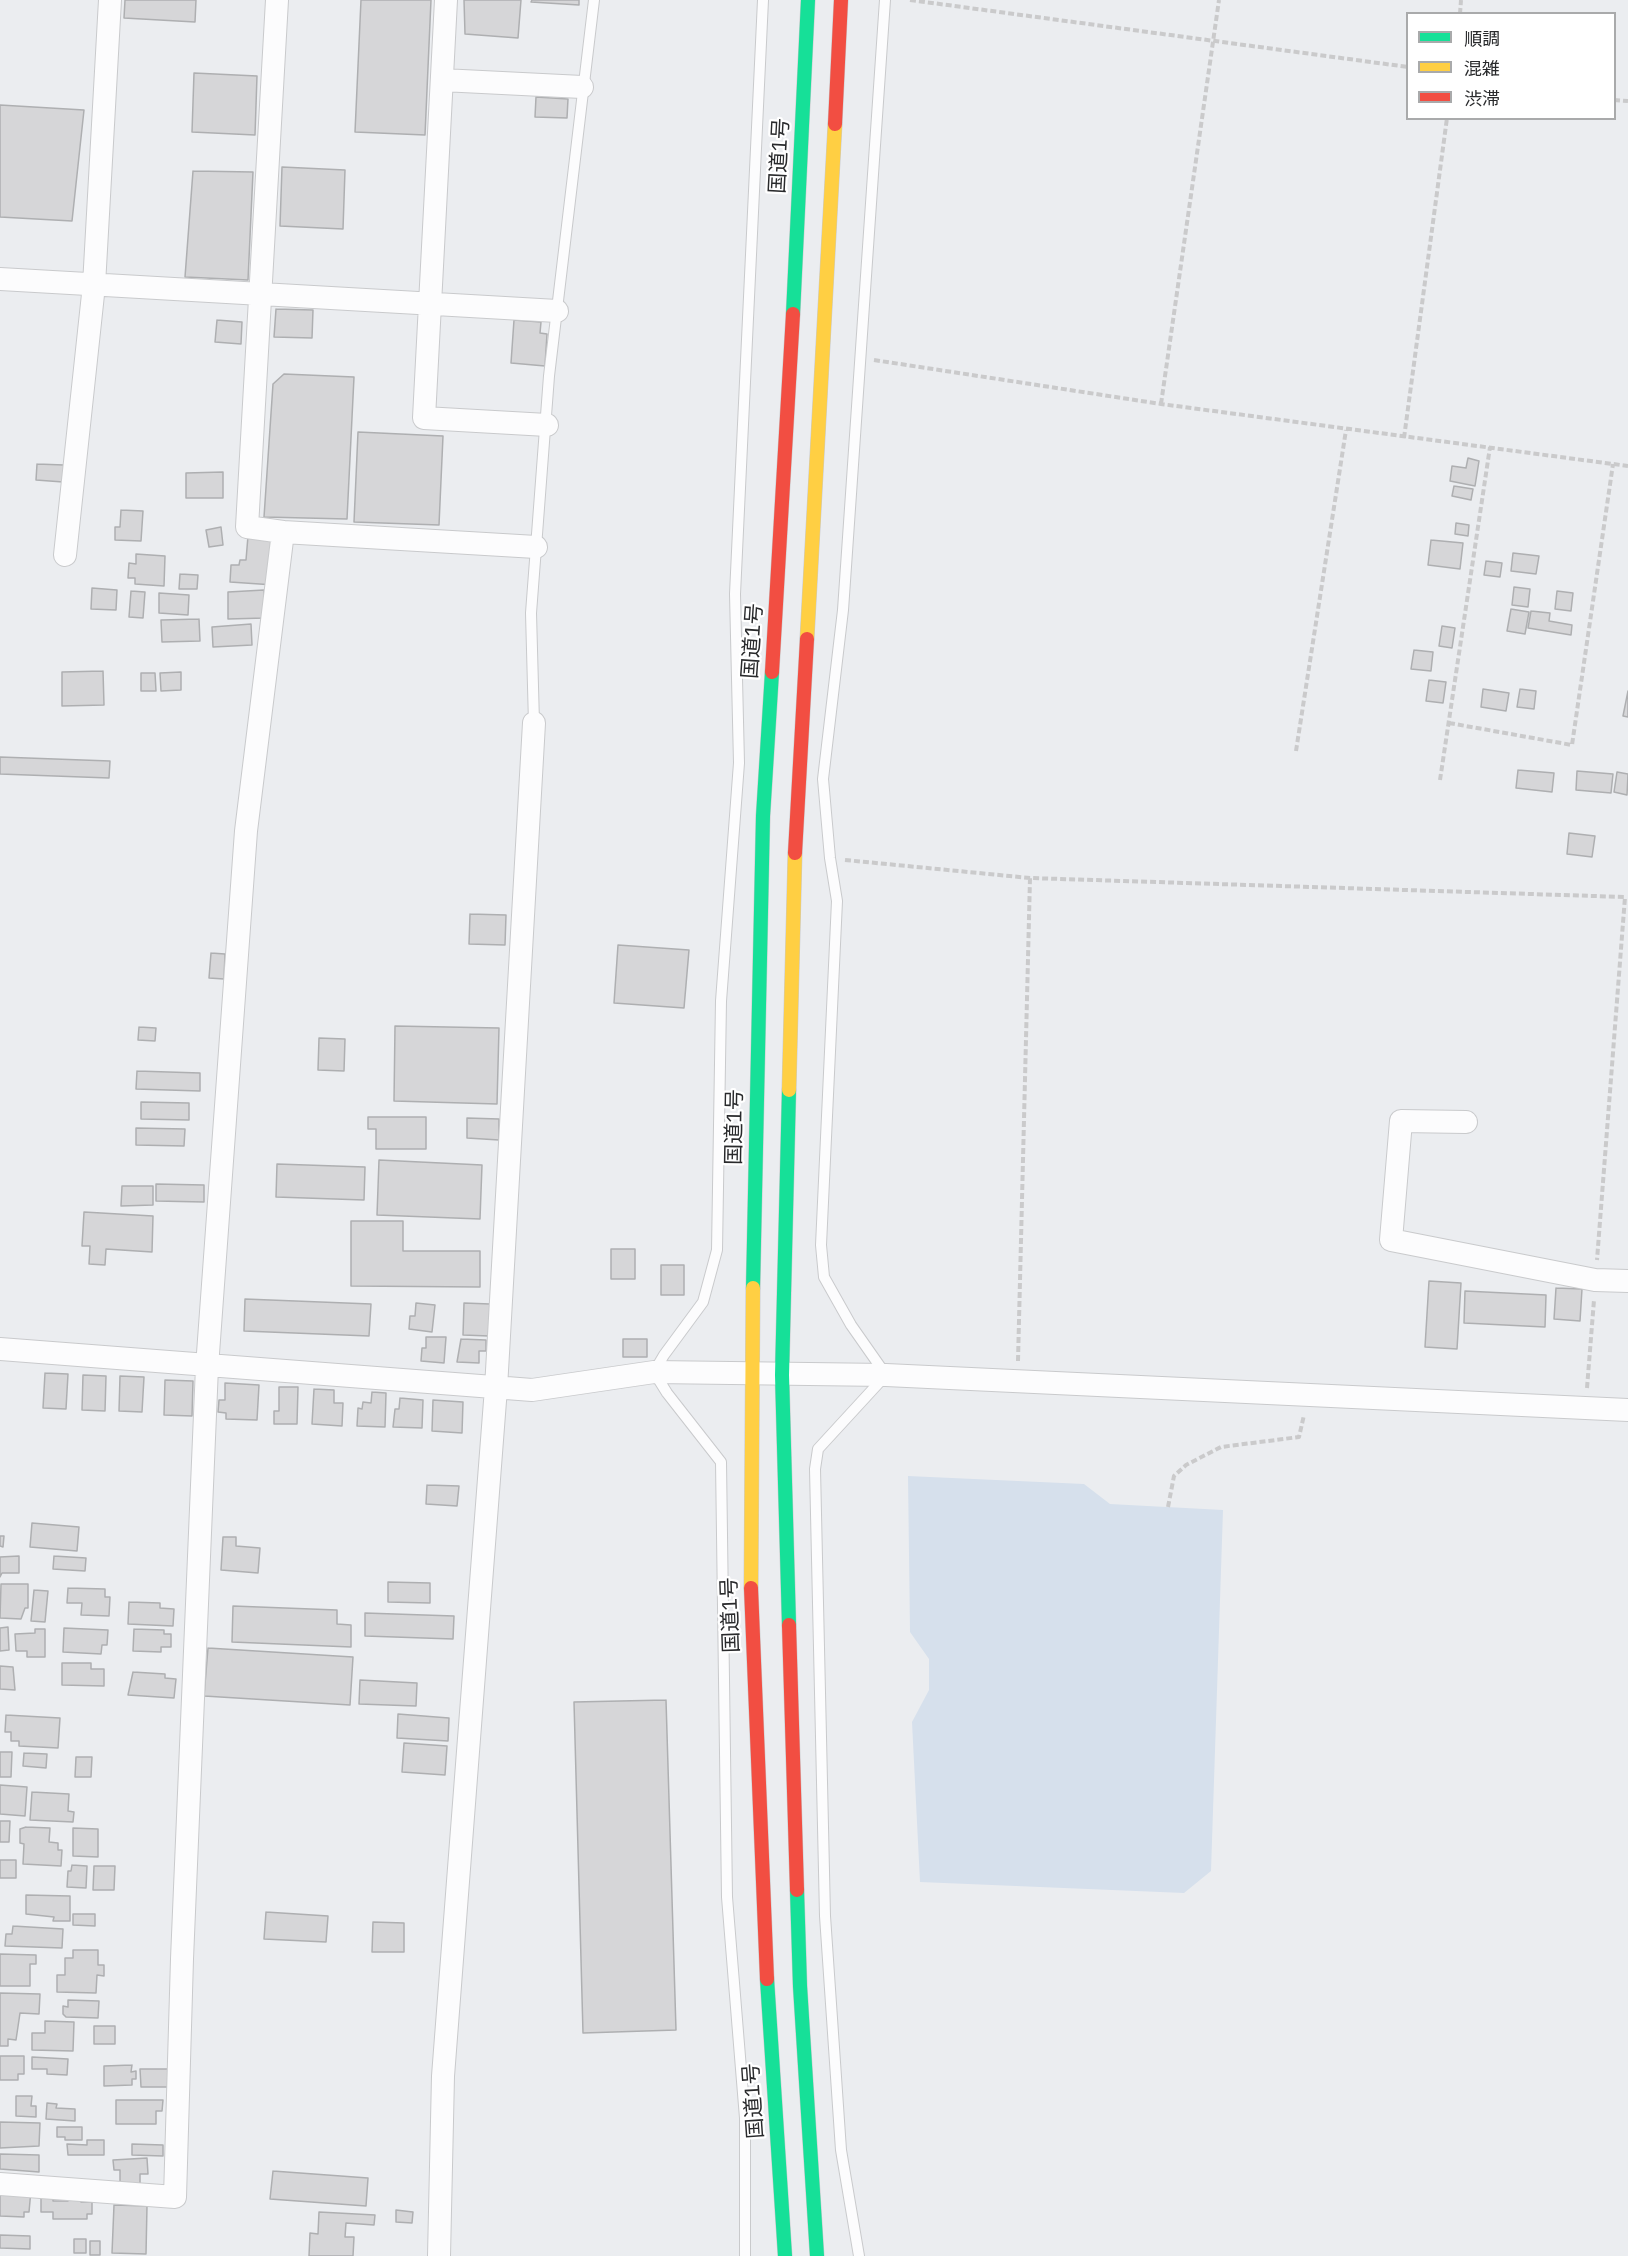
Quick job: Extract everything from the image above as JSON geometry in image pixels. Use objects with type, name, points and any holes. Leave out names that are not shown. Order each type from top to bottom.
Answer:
[{"type":"highway","name":"国道1号","points":[[785,2256],[768,1991],[749,1545],[763,816],[787,428],[808,0]]},
{"type":"highway","points":[[817,2256],[800,1986],[782,1375],[796,820],[820,425],[841,0]]},
{"type":"street","points":[[65,555],[94,285],[110,0]]},
{"type":"street","points":[[277,0],[247,527],[283,532],[536,547]]},
{"type":"street","points":[[446,0],[424,418],[547,425]]},
{"type":"street","points":[[441,80],[582,87]]},
{"type":"street","points":[[0,279],[557,311]]},
{"type":"street","points":[[0,2184],[175,2197],[207,1367],[246,831],[283,532]]},
{"type":"street","points":[[439,2256],[446,2019],[496,1388],[534,723]]},
{"type":"street","points":[[1466,1122],[1401,1120],[1391,1240],[1595,1280],[1628,1281]]},
{"type":"street","points":[[0,1349],[207,1367],[532,1390],[654,1372],[886,1375],[1586,1406],[1628,1410]]},
{"type":"lane","points":[[534,723],[531,613],[549,376],[594,0]]},
{"type":"lane","points":[[745,2256],[745,2118],[727,1897],[721,1462],[667,1393],[654,1372],[703,1302],[717,1250],[721,1001],[739,763],[735,594],[763,0]]},
{"type":"lane","points":[[859,2256],[841,2150],[825,1916],[815,1469],[818,1449],[886,1375],[851,1325],[824,1277],[821,1245],[837,901],[830,858],[823,779],[843,610],[885,0]]},
{"type":"path","points":[[910,0],[1406,67]]},
{"type":"path","points":[[1161,404],[1219,0]]},
{"type":"path","points":[[1404,438],[1447,120]]},
{"type":"path","points":[[861,358],[1161,404],[1628,466]]},
{"type":"path","points":[[1296,751],[1346,430]]},
{"type":"path","points":[[1440,780],[1490,447]]},
{"type":"path","points":[[1449,723],[1572,745],[1613,464]]},
{"type":"path","points":[[830,858],[1030,878],[1625,897],[1586,1406]]},
{"type":"path","points":[[1017,1382],[1030,878]]},
{"type":"path","points":[[1168,1507],[1174,1476],[1186,1465],[1221,1447],[1299,1437],[1310,1395]]},
{"type":"shaded area","points":[[908,1476],[1084,1484],[1110,1504],[1223,1510],[1211,1871],[1184,1893],[920,1882],[912,1722],[929,1690],[929,1659],[910,1632]]},
{"type":"building","points":[[125,0],[196,0],[195,22],[124,18]]},
{"type":"building","points":[[361,0],[431,0],[425,135],[355,132]]},
{"type":"building","points":[[464,0],[521,0],[518,38],[465,34]]},
{"type":"building","points":[[532,0],[579,0],[579,5],[531,2]]},
{"type":"building","points":[[194,73],[257,76],[255,135],[192,132]]},
{"type":"building","points":[[536,97],[568,99],[567,118],[535,117]]},
{"type":"building","points":[[0,105],[84,110],[72,221],[0,217]]},
{"type":"building","points":[[282,167],[345,170],[343,229],[280,226]]},
{"type":"building","points":[[193,171],[253,172],[248,280],[185,277]]},
{"type":"building","points":[[276,309],[313,310],[312,338],[274,337]]},
{"type":"building","points":[[217,320],[242,322],[241,344],[215,342]]},
{"type":"building","points":[[514,320],[541,322],[540,333],[547,334],[545,366],[511,363]]},
{"type":"building","points":[[284,374],[354,377],[347,519],[264,517],[273,384]]},
{"type":"building","points":[[358,432],[443,436],[439,525],[354,522]]},
{"type":"building","points":[[1468,458],[1479,461],[1475,486],[1450,481],[1452,466],[1466,468]]},
{"type":"building","points":[[37,464],[64,465],[63,482],[36,480]]},
{"type":"building","points":[[223,472],[223,498],[186,498],[186,473]]},
{"type":"building","points":[[1454,486],[1473,489],[1471,500],[1452,496]]},
{"type":"building","points":[[121,510],[143,511],[141,541],[115,540],[115,527],[120,527]]},
{"type":"building","points":[[1456,523],[1469,525],[1468,536],[1455,534]]},
{"type":"building","points":[[221,527],[223,545],[209,547],[206,530]]},
{"type":"building","points":[[248,536],[277,538],[274,585],[230,582],[231,565],[239,565],[240,560],[246,560]]},
{"type":"building","points":[[1431,540],[1463,543],[1460,569],[1428,565]]},
{"type":"building","points":[[1513,553],[1539,556],[1536,574],[1511,571]]},
{"type":"building","points":[[136,554],[165,556],[164,586],[135,584],[135,578],[128,578],[129,563],[136,564]]},
{"type":"building","points":[[1486,561],[1502,563],[1500,577],[1484,575]]},
{"type":"building","points":[[180,574],[198,575],[197,589],[179,589]]},
{"type":"building","points":[[1514,587],[1530,589],[1528,607],[1512,605]]},
{"type":"building","points":[[92,588],[117,590],[116,610],[91,609]]},
{"type":"building","points":[[264,590],[265,618],[228,619],[228,592]]},
{"type":"building","points":[[131,591],[145,592],[143,618],[129,617]]},
{"type":"building","points":[[1557,591],[1573,593],[1571,611],[1555,609]]},
{"type":"building","points":[[159,593],[189,595],[188,615],[159,613]]},
{"type":"building","points":[[1511,609],[1529,612],[1525,634],[1507,631]]},
{"type":"building","points":[[1531,611],[1550,613],[1549,621],[1572,625],[1571,635],[1528,628]]},
{"type":"building","points":[[199,619],[200,641],[162,642],[161,620]]},
{"type":"building","points":[[251,624],[252,645],[213,647],[212,627]]},
{"type":"building","points":[[1442,626],[1455,628],[1452,648],[1439,646]]},
{"type":"building","points":[[1414,650],[1433,652],[1431,671],[1411,669]]},
{"type":"building","points":[[103,671],[104,705],[62,706],[62,672]]},
{"type":"building","points":[[181,672],[181,690],[161,691],[160,673]]},
{"type":"building","points":[[141,673],[155,673],[156,691],[141,691]]},
{"type":"building","points":[[1429,680],[1446,682],[1443,703],[1426,701]]},
{"type":"building","points":[[1483,689],[1509,693],[1506,711],[1481,707]]},
{"type":"building","points":[[1520,689],[1536,691],[1534,709],[1517,707]]},
{"type":"building","points":[[1628,691],[1628,717],[1623,716]]},
{"type":"building","points":[[0,757],[110,761],[109,778],[0,774]]},
{"type":"building","points":[[1518,770],[1554,773],[1552,792],[1516,788]]},
{"type":"building","points":[[1577,771],[1613,774],[1611,793],[1576,790]]},
{"type":"building","points":[[1617,772],[1628,774],[1627,795],[1614,792]]},
{"type":"building","points":[[1569,833],[1595,836],[1592,857],[1567,854]]},
{"type":"building","points":[[470,914],[506,915],[505,945],[469,944]]},
{"type":"building","points":[[618,945],[689,950],[684,1008],[614,1003]]},
{"type":"building","points":[[211,953],[225,954],[224,979],[209,978]]},
{"type":"building","points":[[395,1026],[499,1028],[497,1104],[394,1101]]},
{"type":"building","points":[[139,1027],[156,1028],[155,1041],[138,1040]]},
{"type":"building","points":[[319,1038],[345,1039],[344,1071],[318,1070]]},
{"type":"building","points":[[137,1071],[200,1073],[200,1091],[136,1089]]},
{"type":"building","points":[[141,1102],[189,1103],[189,1120],[141,1119]]},
{"type":"building","points":[[368,1117],[426,1117],[426,1149],[376,1149],[376,1129],[368,1129]]},
{"type":"building","points":[[467,1118],[499,1119],[499,1140],[467,1138]]},
{"type":"building","points":[[136,1128],[185,1129],[184,1146],[136,1145]]},
{"type":"building","points":[[379,1160],[482,1165],[480,1219],[377,1215]]},
{"type":"building","points":[[277,1164],[365,1167],[364,1200],[276,1197]]},
{"type":"building","points":[[156,1184],[204,1185],[204,1202],[156,1201]]},
{"type":"building","points":[[122,1186],[153,1186],[153,1205],[121,1206]]},
{"type":"building","points":[[84,1212],[153,1216],[152,1252],[106,1249],[105,1265],[89,1264],[90,1246],[82,1246]]},
{"type":"building","points":[[351,1221],[403,1221],[403,1251],[480,1251],[480,1287],[351,1286]]},
{"type":"building","points":[[611,1249],[635,1249],[635,1279],[611,1279]]},
{"type":"building","points":[[661,1265],[684,1265],[684,1295],[661,1295]]},
{"type":"building","points":[[1429,1281],[1461,1283],[1457,1349],[1425,1347]]},
{"type":"building","points":[[1556,1288],[1582,1289],[1580,1321],[1554,1319]]},
{"type":"building","points":[[1465,1291],[1546,1295],[1545,1327],[1464,1323]]},
{"type":"building","points":[[245,1299],[371,1304],[369,1336],[244,1331]]},
{"type":"building","points":[[416,1303],[435,1305],[432,1332],[409,1329],[410,1316],[415,1316]]},
{"type":"building","points":[[464,1303],[490,1304],[489,1336],[463,1335]]},
{"type":"building","points":[[426,1337],[446,1337],[444,1363],[421,1361],[422,1348],[426,1348]]},
{"type":"building","points":[[461,1339],[486,1340],[486,1351],[479,1351],[479,1363],[457,1362]]},
{"type":"building","points":[[623,1339],[647,1339],[647,1357],[623,1357]]},
{"type":"building","points":[[45,1373],[68,1374],[66,1409],[43,1408]]},
{"type":"building","points":[[83,1375],[106,1376],[105,1411],[82,1410]]},
{"type":"building","points":[[120,1376],[144,1377],[142,1412],[119,1411]]},
{"type":"building","points":[[165,1380],[193,1381],[192,1416],[164,1415]]},
{"type":"building","points":[[225,1383],[259,1385],[257,1420],[226,1419],[226,1413],[218,1412],[219,1400],[225,1400]]},
{"type":"building","points":[[279,1387],[298,1387],[297,1424],[274,1424],[274,1411],[279,1411]]},
{"type":"building","points":[[314,1389],[334,1390],[334,1403],[343,1403],[342,1426],[312,1424]]},
{"type":"building","points":[[372,1392],[386,1393],[385,1427],[357,1426],[358,1408],[362,1409],[363,1402],[371,1403]]},
{"type":"building","points":[[400,1398],[423,1400],[422,1428],[393,1427],[395,1409],[399,1409]]},
{"type":"building","points":[[433,1400],[463,1402],[462,1433],[432,1431]]},
{"type":"building","points":[[427,1485],[459,1486],[457,1506],[426,1504]]},
{"type":"building","points":[[32,1523],[79,1527],[77,1551],[30,1547]]},
{"type":"building","points":[[0,1536],[4,1536],[3,1547],[0,1546]]},
{"type":"building","points":[[223,1537],[236,1537],[236,1546],[260,1548],[258,1573],[221,1570]]},
{"type":"building","points":[[19,1556],[19,1573],[2,1573],[0,1577],[0,1557]]},
{"type":"building","points":[[54,1556],[86,1558],[85,1571],[53,1569]]},
{"type":"building","points":[[388,1582],[430,1583],[430,1603],[388,1602]]},
{"type":"building","points":[[1,1584],[28,1584],[28,1608],[25,1608],[21,1619],[0,1618]]},
{"type":"building","points":[[68,1588],[105,1589],[105,1597],[110,1597],[109,1616],[81,1615],[82,1603],[67,1603]]},
{"type":"building","points":[[34,1590],[48,1591],[45,1622],[31,1621]]},
{"type":"building","points":[[129,1602],[160,1603],[160,1608],[174,1609],[173,1626],[128,1624]]},
{"type":"building","points":[[233,1606],[337,1610],[337,1624],[351,1625],[351,1647],[232,1642]]},
{"type":"building","points":[[365,1613],[454,1616],[453,1639],[365,1636]]},
{"type":"building","points":[[8,1627],[9,1650],[0,1651],[0,1628]]},
{"type":"building","points":[[64,1628],[108,1630],[107,1645],[102,1645],[101,1654],[63,1652]]},
{"type":"building","points":[[35,1629],[45,1629],[45,1657],[27,1657],[27,1651],[16,1651],[15,1634],[35,1633]]},
{"type":"building","points":[[134,1629],[164,1630],[164,1634],[171,1634],[171,1647],[161,1647],[161,1652],[133,1651]]},
{"type":"building","points":[[208,1648],[353,1657],[350,1705],[204,1696]]},
{"type":"building","points":[[62,1663],[91,1663],[91,1669],[104,1669],[104,1686],[62,1685]]},
{"type":"building","points":[[0,1666],[13,1667],[15,1690],[0,1689]]},
{"type":"building","points":[[133,1672],[165,1674],[165,1678],[176,1679],[174,1698],[128,1695]]},
{"type":"building","points":[[360,1680],[417,1683],[416,1706],[359,1704]]},
{"type":"building","points":[[666,1700],[676,2030],[583,2033],[574,1702]]},
{"type":"building","points":[[398,1714],[449,1718],[448,1741],[397,1738]]},
{"type":"building","points":[[6,1715],[60,1718],[58,1748],[19,1746],[19,1741],[11,1741],[11,1732],[5,1732]]},
{"type":"building","points":[[404,1743],[447,1746],[445,1775],[402,1772]]},
{"type":"building","points":[[0,1752],[12,1752],[11,1777],[0,1777]]},
{"type":"building","points":[[24,1753],[47,1754],[46,1768],[23,1766]]},
{"type":"building","points":[[76,1757],[92,1757],[91,1777],[75,1777]]},
{"type":"building","points":[[0,1785],[27,1787],[25,1816],[0,1814]]},
{"type":"building","points":[[32,1792],[69,1794],[68,1811],[74,1812],[73,1822],[30,1820]]},
{"type":"building","points":[[0,1821],[10,1821],[9,1842],[0,1842]]},
{"type":"building","points":[[50,1828],[49,1842],[58,1843],[58,1850],[62,1850],[61,1866],[23,1864],[24,1844],[20,1843],[20,1829]]},
{"type":"building","points":[[73,1828],[98,1829],[98,1857],[73,1856]]},
{"type":"building","points":[[0,1860],[16,1860],[16,1878],[0,1878]]},
{"type":"building","points":[[72,1865],[87,1866],[86,1888],[67,1887],[68,1871],[71,1871]]},
{"type":"building","points":[[94,1866],[115,1866],[114,1890],[93,1890]]},
{"type":"building","points":[[26,1895],[70,1896],[70,1921],[53,1921],[54,1917],[26,1914]]},
{"type":"building","points":[[266,1912],[328,1916],[326,1942],[264,1939]]},
{"type":"building","points":[[73,1914],[95,1914],[95,1926],[73,1925]]},
{"type":"building","points":[[373,1922],[404,1923],[404,1952],[372,1952]]},
{"type":"building","points":[[13,1926],[63,1929],[62,1948],[5,1946],[6,1934],[12,1934]]},
{"type":"building","points":[[73,1950],[98,1950],[98,1965],[104,1965],[104,1976],[97,1975],[96,1993],[57,1992],[57,1975],[65,1975],[65,1958],[73,1958]]},
{"type":"building","points":[[0,1954],[36,1955],[36,1964],[30,1964],[30,1986],[0,1986]]},
{"type":"building","points":[[0,1993],[40,1994],[39,2014],[20,2013],[16,2040],[8,2039],[8,2046],[0,2046]]},
{"type":"building","points":[[68,2000],[99,2001],[98,2018],[66,2017],[63,2014],[63,2006],[68,2007]]},
{"type":"building","points":[[45,2021],[74,2022],[73,2051],[32,2050],[32,2033],[45,2033]]},
{"type":"building","points":[[94,2026],[115,2026],[115,2044],[94,2044]]},
{"type":"building","points":[[0,2056],[24,2056],[24,2074],[18,2074],[18,2080],[0,2080]]},
{"type":"building","points":[[32,2057],[68,2059],[67,2075],[47,2074],[47,2069],[32,2069]]},
{"type":"building","points":[[132,2065],[131,2072],[136,2071],[136,2079],[132,2079],[132,2085],[104,2086],[104,2066]]},
{"type":"building","points":[[140,2069],[169,2069],[169,2087],[141,2087]]},
{"type":"building","points":[[16,2096],[32,2096],[31,2106],[36,2106],[36,2117],[16,2116]]},
{"type":"building","points":[[116,2100],[163,2100],[162,2111],[156,2111],[156,2124],[116,2124]]},
{"type":"building","points":[[47,2103],[57,2104],[56,2108],[75,2109],[75,2121],[46,2119]]},
{"type":"building","points":[[0,2122],[40,2123],[39,2146],[0,2148]]},
{"type":"building","points":[[57,2127],[82,2127],[82,2140],[65,2140],[65,2137],[57,2137]]},
{"type":"building","points":[[87,2140],[104,2140],[104,2155],[68,2155],[67,2144],[87,2145]]},
{"type":"building","points":[[132,2144],[163,2145],[163,2156],[132,2155]]},
{"type":"building","points":[[0,2154],[39,2155],[39,2172],[0,2169]]},
{"type":"building","points":[[147,2158],[148,2174],[140,2174],[140,2185],[120,2186],[120,2170],[114,2170],[113,2160]]},
{"type":"building","points":[[273,2171],[368,2178],[366,2206],[270,2199]]},
{"type":"building","points":[[0,2188],[31,2190],[29,2212],[24,2212],[24,2217],[0,2216]]},
{"type":"building","points":[[41,2194],[53,2194],[53,2201],[68,2201],[68,2195],[81,2196],[81,2202],[92,2202],[92,2214],[87,2214],[87,2219],[53,2219],[53,2212],[41,2212]]},
{"type":"building","points":[[114,2205],[147,2206],[146,2254],[112,2253]]},
{"type":"building","points":[[396,2210],[413,2212],[412,2223],[396,2222]]},
{"type":"building","points":[[319,2212],[375,2215],[374,2225],[346,2223],[345,2237],[354,2237],[353,2256],[309,2256],[310,2233],[318,2234]]},
{"type":"building","points":[[0,2235],[30,2236],[30,2249],[0,2248]]},
{"type":"building","points":[[74,2239],[86,2239],[86,2253],[74,2253]]},
{"type":"building","points":[[90,2241],[100,2241],[100,2255],[90,2255]]},
{"type":"traffic: fast","points":[[793,314],[808,0]]},
{"type":"traffic: fast","points":[[753,1288],[763,816],[772,672]]},
{"type":"traffic: fast","points":[[789,1090],[782,1375],[789,1625]]},
{"type":"traffic: fast","points":[[797,1890],[800,1986],[817,2256]]},
{"type":"traffic: fast","points":[[767,1979],[785,2256]]},
{"type":"traffic: slow","points":[[807,639],[835,124]]},
{"type":"traffic: slow","points":[[789,1090],[795,853]]},
{"type":"traffic: slow","points":[[751,1588],[753,1288]]},
{"type":"traffic: jam","points":[[835,124],[841,0]]},
{"type":"traffic: jam","points":[[772,672],[793,314]]},
{"type":"traffic: jam","points":[[795,853],[807,639]]},
{"type":"traffic: jam","points":[[751,1588],[767,1979]]},
{"type":"traffic: jam","points":[[789,1625],[797,1890]]}]
